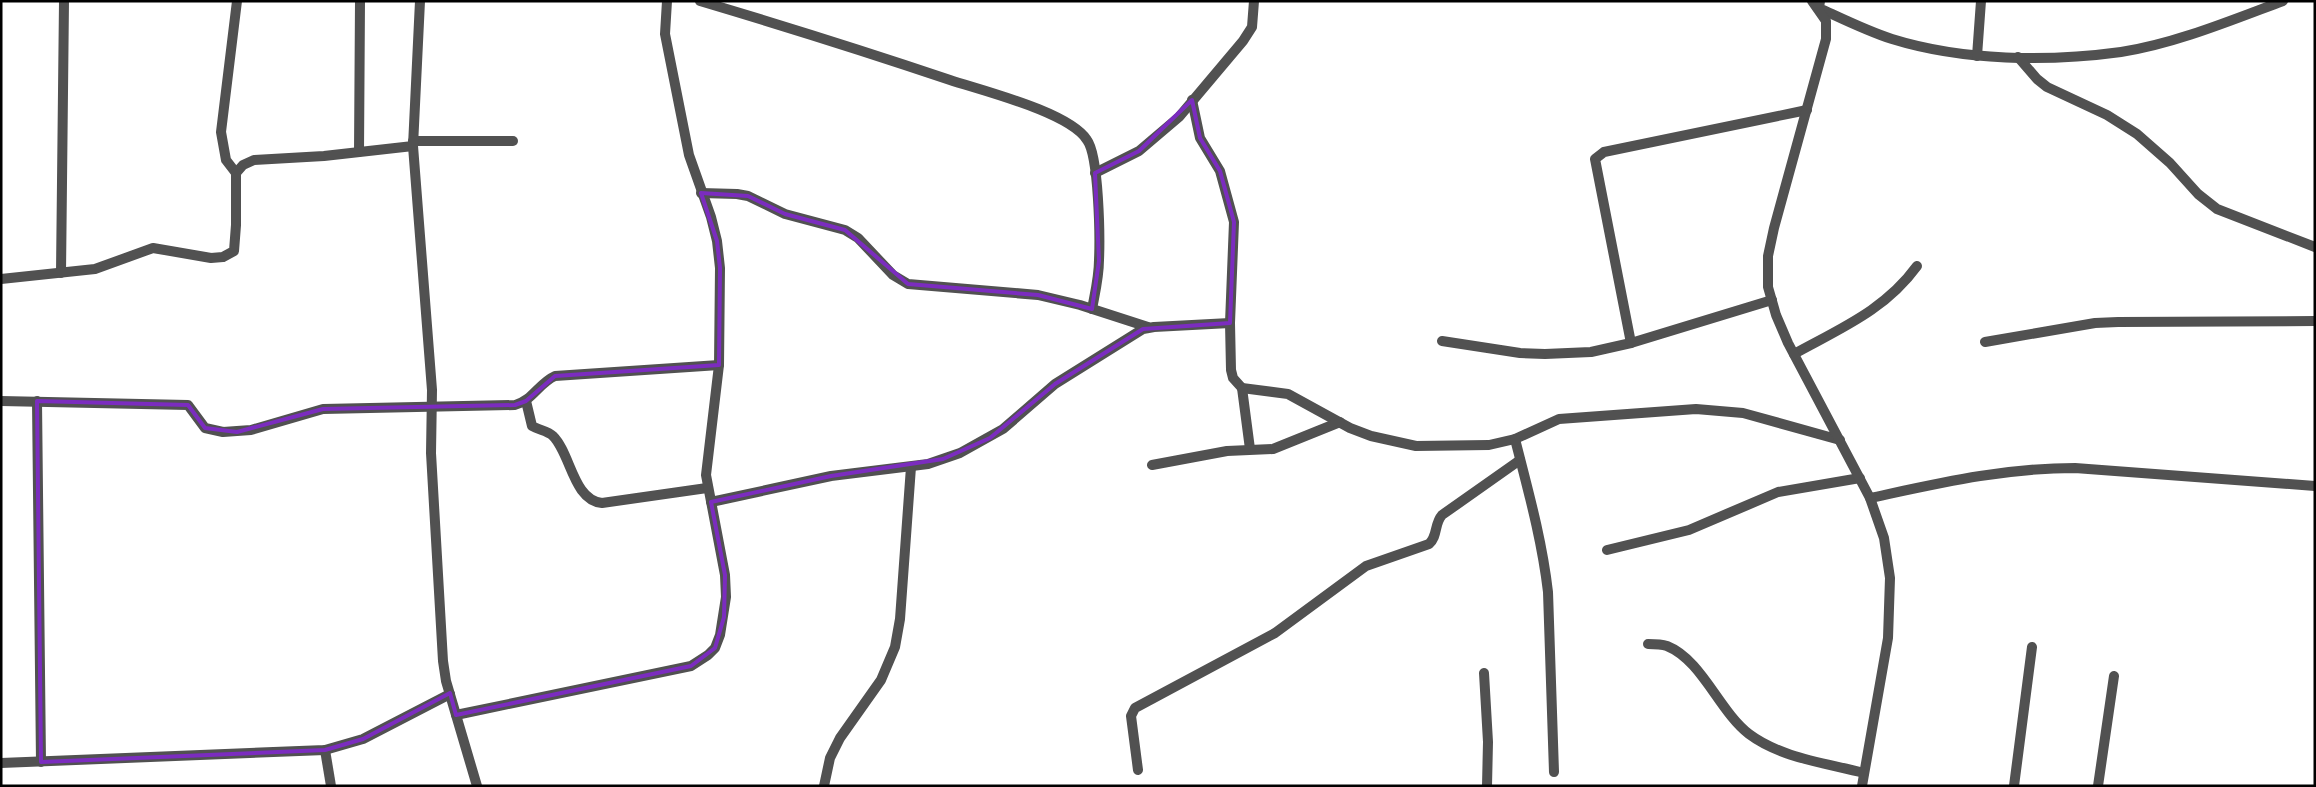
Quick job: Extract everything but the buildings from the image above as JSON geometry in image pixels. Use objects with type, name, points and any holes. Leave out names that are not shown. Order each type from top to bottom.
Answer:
[{"type":"street","points":[[61,273],[64,1]]},
{"type":"street","points":[[1,279],[110,266],[139,252],[153,248],[211,258],[223,257],[234,251],[236,173],[226,160],[221,132],[238,1]]},
{"type":"street","points":[[359,152],[360,1]]},
{"type":"street","points":[[420,1],[413,144],[432,408],[431,453],[443,661],[450,694],[477,786]]},
{"type":"street","points":[[456,715],[691,666],[708,656],[720,636],[726,597],[725,575],[707,488],[706,467],[719,365],[720,268],[717,241],[711,217],[691,165],[665,34],[667,1]]},
{"type":"street","points":[[700,1],[844,44],[1041,110],[1080,131],[1089,142],[1095,173],[1100,261],[1092,309]]},
{"type":"street","points":[[1095,173],[1139,152],[1179,117],[1243,41],[1252,27],[1254,1]]},
{"type":"street","points":[[1977,56],[1981,1]]},
{"type":"street","points":[[1817,4],[1867,30],[1894,40],[1954,54],[2018,57],[2122,52],[2188,34],[2283,1]]},
{"type":"street","points":[[1817,4],[1826,21],[1826,39],[1768,256],[1768,287],[1776,315],[1794,354],[1870,498],[1884,538],[1890,578],[1888,638],[1862,786]]},
{"type":"street","points":[[2018,57],[2037,79],[2047,87],[2107,115],[2137,134],[2170,163],[2198,194],[2217,209],[2315,247]]},
{"type":"street","points":[[1192,100],[1200,138],[1220,171],[1234,222],[1230,323],[1231,370],[1232,378],[1242,388],[1250,449]]},
{"type":"street","points":[[1631,343],[1595,159],[1604,152],[1807,110]]},
{"type":"street","points":[[236,173],[243,165],[254,160],[359,152],[413,144],[513,141]]},
{"type":"street","points":[[701,193],[728,193],[748,196],[785,214],[845,230],[858,238],[893,275],[908,284],[1038,295],[1092,309],[1148,327],[1230,323]]},
{"type":"street","points":[[1794,354],[1876,309],[1906,282],[1917,266]]},
{"type":"street","points":[[1442,342],[1544,354],[1590,352],[1631,343],[1772,300]]},
{"type":"street","points":[[1986,342],[2095,323],[2315,321]]},
{"type":"street","points":[[711,502],[830,476],[911,467],[943,459],[990,438],[1055,384],[1148,327]]},
{"type":"street","points":[[1,401],[188,405],[205,428],[222,432],[251,430],[323,410],[515,405],[526,401],[544,381],[555,376],[719,365]]},
{"type":"street","points":[[1242,388],[1288,394],[1340,422],[1371,436],[1416,446],[1489,445],[1515,439],[1559,419],[1696,409],[1743,413],[1840,440]]},
{"type":"street","points":[[526,401],[532,426],[554,437],[584,494],[594,502],[602,503],[707,488]]},
{"type":"street","points":[[37,402],[41,762]]},
{"type":"street","points":[[1152,464],[1250,449],[1273,449],[1340,422]]},
{"type":"street","points":[[1515,439],[1532,502],[1548,592],[1554,772]]},
{"type":"street","points":[[1138,770],[1131,716],[1135,708],[1275,633],[1366,566],[1429,544],[1434,537],[1436,523],[1442,515],[1520,460]]},
{"type":"street","points":[[824,786],[830,758],[840,738],[881,680],[895,647],[900,618],[911,467]]},
{"type":"street","points":[[1870,498],[1986,474],[2040,468],[2075,468],[2315,486]]},
{"type":"street","points":[[1606,550],[1689,530],[1778,492],[1860,478]]},
{"type":"street","points":[[1648,644],[1665,645],[1686,658],[1736,722],[1763,744],[1795,756],[1864,773]]},
{"type":"street","points":[[2014,786],[2032,647]]},
{"type":"street","points":[[1484,673],[1488,742],[1487,786]]},
{"type":"street","points":[[2098,786],[2114,676]]},
{"type":"street","points":[[1,763],[325,750],[363,739],[450,694]]},
{"type":"street","points":[[325,750],[331,786]]},
{"type":"highlighted area","points":[[1192,100],[1200,138],[1220,171],[1234,222],[1230,323],[1143,329],[1055,384],[990,438],[943,459],[831,476],[711,502],[725,575],[724,617],[715,648],[691,666],[456,715],[450,693],[363,739],[325,750],[41,762],[37,401],[188,405],[205,428],[237,432],[323,409],[515,405],[526,401],[555,376],[719,365],[720,268],[717,241],[701,193],[748,196],[785,214],[845,230],[908,284],[1038,295],[1092,309],[1099,261],[1095,173],[1139,151]]}]
